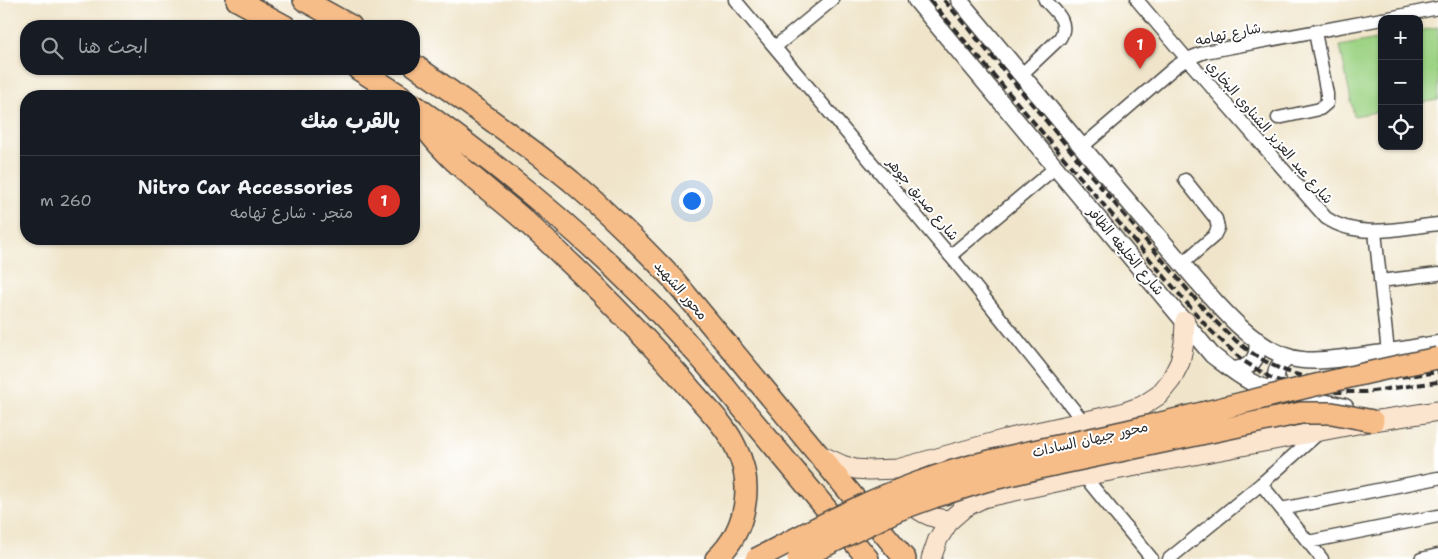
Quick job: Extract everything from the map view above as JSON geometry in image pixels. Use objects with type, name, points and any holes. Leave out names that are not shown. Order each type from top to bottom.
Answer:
[{"type":"main road","points":[[237,0],[274,20]]},
{"type":"main road","points":[[304,0],[340,20]]},
{"type":"main road","name":"محور الشهيد","points":[[420,69],[543,159],[572,182],[626,231],[673,279],[905,559]]},
{"type":"main road","points":[[368,75],[391,90]]},
{"type":"main road","points":[[420,109],[528,191],[587,243],[637,291],[698,355],[868,559]]},
{"type":"main road","points":[[420,120],[425,129],[456,164],[518,214],[567,259],[670,364],[728,433],[737,449],[743,466],[746,483],[746,501],[741,521],[733,538],[716,559]]},
{"type":"main road","points":[[818,453],[829,460],[855,469],[883,471],[897,469],[967,449],[1083,420],[1122,413],[1142,406],[1159,394],[1172,380],[1180,362],[1184,343],[1184,321]]},
{"type":"main road","name":"محور جيهان السادات","points":[[756,559],[883,496],[922,481],[977,465],[1139,428],[1380,369],[1438,358]]},
{"type":"main road","points":[[931,559],[938,539],[950,520],[965,507],[983,498],[1084,476],[1438,411]]},
{"type":"main road","name":"محور جيهان السادات","points":[[798,559],[898,510],[985,481],[1039,468],[1301,412],[1332,412],[1383,420]]},
{"type":"main road","points":[[897,469],[900,487],[909,503],[932,518],[950,520]]},
{"type":"street","name":"شارع صديق جوهر","points":[[735,0],[950,256],[1083,420]]},
{"type":"street","points":[[775,46],[832,0]]},
{"type":"street","name":"شارع الخليفه الظافر","points":[[916,0],[1212,355],[1250,382],[1285,394],[1383,420]]},
{"type":"street","points":[[959,0],[1182,264],[1237,324],[1257,340],[1289,357],[1308,360],[1367,356],[1438,344]]},
{"type":"street","points":[[1021,75],[1063,33],[1063,22],[1045,0]]},
{"type":"street","name":"شارع عبد العزيز الشناوي البخاري","points":[[1137,0],[1326,218],[1346,228],[1375,232],[1438,224]]},
{"type":"street","name":"شارع تهامه","points":[[1403,15],[1438,8]]},
{"type":"street","name":"شارع تهامه","points":[[1082,147],[1187,59],[1205,52],[1378,20]]},
{"type":"street","points":[[1278,118],[1320,109],[1327,103],[1315,32]]},
{"type":"street","points":[[950,256],[1056,168]]},
{"type":"street","points":[[1182,264],[1214,236],[1218,228],[1216,219],[1184,180]]},
{"type":"street","points":[[1375,232],[1388,352]]},
{"type":"street","points":[[1380,281],[1438,274]]},
{"type":"street","points":[[1232,370],[1244,368],[1253,361],[1258,350],[1257,340]]},
{"type":"street","points":[[1285,394],[1277,384],[1276,378],[1279,365],[1289,357]]},
{"type":"street","points":[[1169,559],[1261,484],[1321,431]]},
{"type":"street","points":[[1084,476],[1152,559]]},
{"type":"street","points":[[1280,509],[1438,478]]},
{"type":"street","points":[[1261,484],[1322,559]]},
{"type":"street","points":[[1308,542],[1438,516]]},
{"type":"street","points":[[1421,559],[1438,556]]},
{"type":"green space","points":[[1438,27],[1438,100],[1423,102],[1423,60],[1423,30]]},
{"type":"green space","points":[[1378,39],[1378,112],[1354,116],[1340,46]]},
{"type":"railway","points":[[930,0],[1208,328],[1242,360],[1271,378],[1298,387],[1328,392],[1365,392],[1438,382]]},
{"type":"railway","points":[[944,0],[1207,313],[1256,356],[1295,374],[1331,380],[1366,380],[1438,372]]},
{"type":"place","name":"Nitro Car Accessories","points":[[1140,69]]}]
